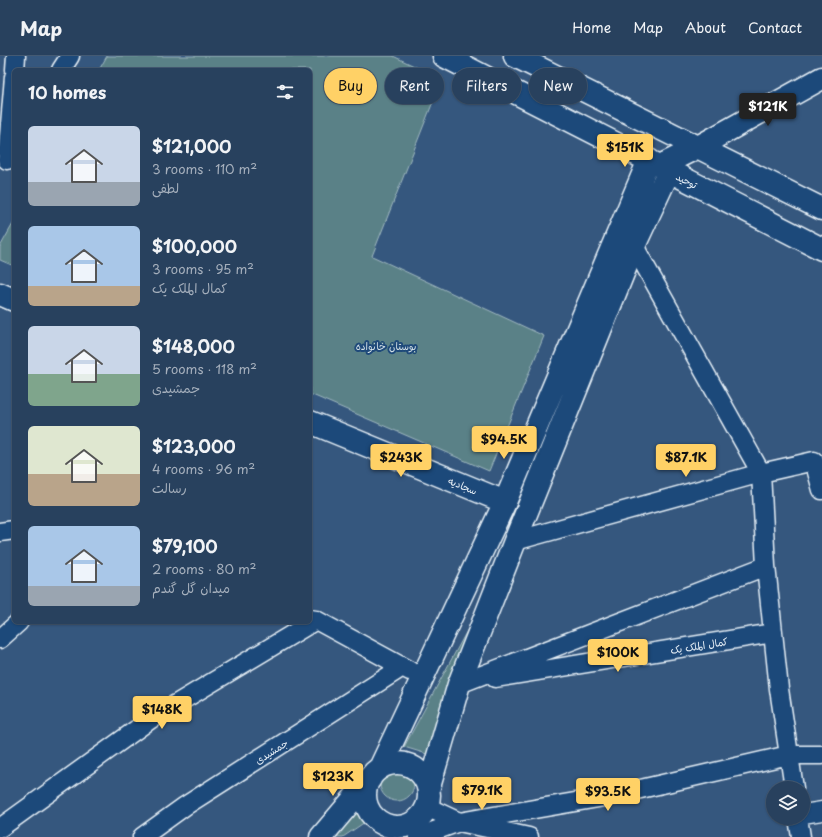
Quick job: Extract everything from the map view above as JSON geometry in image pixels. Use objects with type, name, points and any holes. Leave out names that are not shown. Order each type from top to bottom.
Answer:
[{"type":"street","points":[[15,68],[16,56]]},
{"type":"street","points":[[62,68],[70,56]]},
{"type":"street","name":"توحید","points":[[444,56],[822,249]]},
{"type":"street","points":[[518,57],[822,209]]},
{"type":"street","points":[[408,832],[383,824],[370,812],[366,804],[365,795],[367,786],[375,773],[422,677],[505,502],[659,166],[698,147],[822,78]]},
{"type":"street","points":[[7,159],[12,100]]},
{"type":"street","points":[[408,832],[422,815],[459,684],[634,246],[659,166]]},
{"type":"street","points":[[634,246],[761,473],[766,566],[779,689],[793,781]]},
{"type":"street","points":[[0,294],[12,299]]},
{"type":"street","name":"سجادیه","points":[[312,423],[505,502]]},
{"type":"street","points":[[515,541],[761,473],[818,460],[822,490]]},
{"type":"street","points":[[0,532],[12,530]]},
{"type":"street","points":[[459,684],[766,566]]},
{"type":"street","points":[[313,619],[401,668],[422,677]]},
{"type":"street","points":[[0,639],[17,624]]},
{"type":"street","points":[[0,828],[151,719],[305,624]]},
{"type":"street","name":"کمال الملک یک","points":[[459,684],[773,632]]},
{"type":"street","name":"جمشیدی","points":[[142,837],[185,806],[401,668]]},
{"type":"street","points":[[379,837],[610,796],[789,755],[822,755]]},
{"type":"street","points":[[322,837],[375,773],[390,764],[399,763],[418,770],[424,778],[428,797],[459,822],[529,837]]},
{"type":"street","points":[[810,813],[822,811]]},
{"type":"street","points":[[799,825],[801,837]]},
{"type":"green space","name":"بوستان خانواده","points":[[107,56],[393,56],[419,68],[385,68],[385,104],[432,104],[372,256],[544,336],[489,471],[312,395],[312,68],[100,68]]},
{"type":"green space","points":[[12,226],[12,265],[0,260],[0,247]]},
{"type":"green space","points":[[469,627],[427,754],[404,747]]},
{"type":"green space","points":[[394,767],[400,767],[409,772],[413,778],[413,790],[409,796],[400,801],[394,801],[385,796],[380,787],[380,781],[385,772]]},
{"type":"green space","points":[[354,811],[365,822],[343,837],[335,837]]}]
